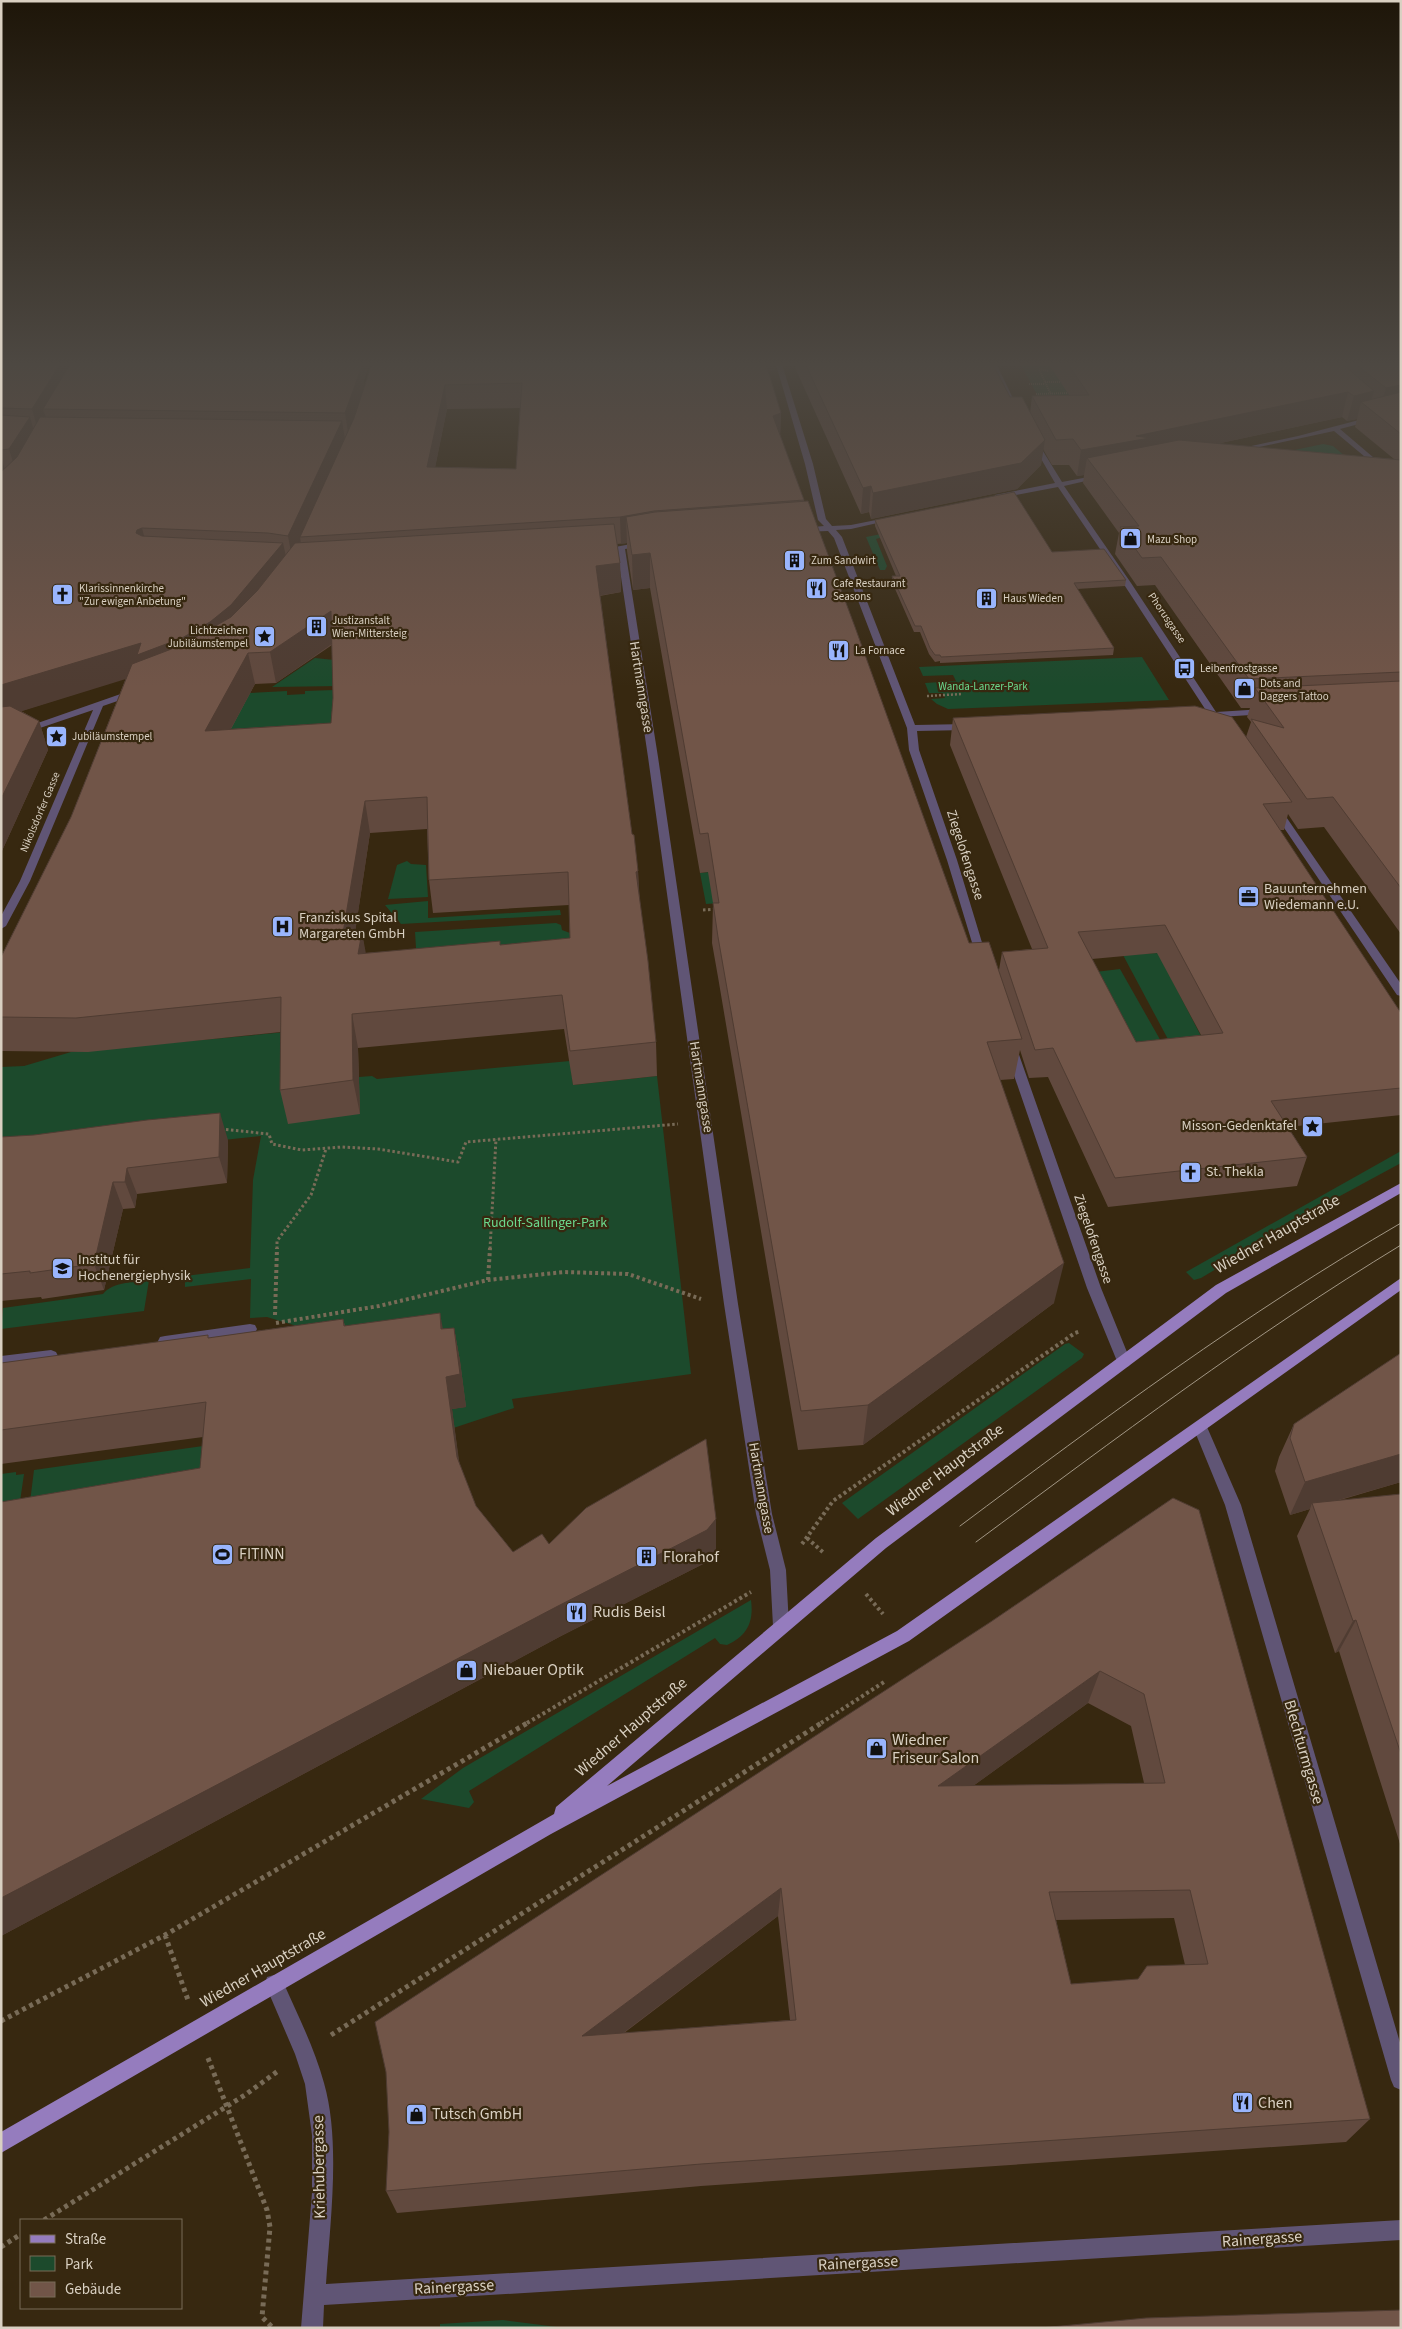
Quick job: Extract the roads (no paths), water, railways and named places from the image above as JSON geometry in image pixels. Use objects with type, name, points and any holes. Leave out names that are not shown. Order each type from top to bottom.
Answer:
[{"type":"main road","name":"Wiedner Hauptstraße","points":[[545,1828],[881,1543],[1221,1289],[1401,1187]]},
{"type":"main road","name":"Wiedner Hauptstraße","points":[[1,2143],[545,1828],[903,1636],[1401,1283]]},
{"type":"street","name":"Ziegelofengasse","points":[[810,470],[822,520],[838,537],[912,728],[914,750],[952,860],[985,969]]},
{"type":"street","name":"Phorusgasse","points":[[1049,470],[1171,647],[1224,732]]},
{"type":"street","points":[[1383,470],[1401,486]]},
{"type":"street","points":[[988,500],[1104,476]]},
{"type":"street","points":[[1391,477],[1401,476]]},
{"type":"street","points":[[794,530],[851,527],[896,518]]},
{"type":"street","points":[[593,550],[621,548],[655,542]]},
{"type":"street","name":"Hartmanngasse","points":[[621,548],[653,757],[731,1304],[764,1514],[778,1570],[781,1626]]},
{"type":"street","points":[[1,734],[34,726],[142,690]]},
{"type":"street","name":"Nikolsdorfer Gasse","points":[[1,926],[25,881],[99,705]]},
{"type":"street","points":[[1197,716],[1273,711]]},
{"type":"street","points":[[912,728],[976,726]]},
{"type":"street","points":[[1272,804],[1401,993]]},
{"type":"street","name":"Ziegelofengasse","points":[[1008,1039],[1094,1288],[1124,1362]]},
{"type":"street","points":[[150,1343],[250,1329]]},
{"type":"street","points":[[1,1362],[66,1354]]},
{"type":"street","name":"Blechturmgasse","points":[[1200,1427],[1233,1505],[1401,2080]]},
{"type":"street","name":"Kriehubergasse","points":[[274,1984],[304,2052],[315,2084],[322,2135],[322,2193],[312,2328]]},
{"type":"street","name":"Rainergasse","points":[[315,2295],[1401,2230]]},
{"type":"tram line","points":[[960,1526],[1067,1446],[1231,1330],[1343,1257],[1401,1223]]},
{"type":"tram line","points":[[976,1542],[1238,1351],[1401,1245]]},
{"type":"place","name":"Mazu Shop","points":[[1131,539]]},
{"type":"place","name":"Zum Sandwirt","points":[[795,560]]},
{"type":"place","name":"Cafe Restaurant Seasons","points":[[817,589]]},
{"type":"place","name":"Klarissinnenkirche \"Zur ewigen Anbetung\"","points":[[63,594]]},
{"type":"place","name":"Haus Wieden","points":[[987,598]]},
{"type":"place","name":"Justizanstalt Wien-Mittersteig","points":[[316,626]]},
{"type":"place","name":"Lichtzeichen Jubiläumstempel","points":[[264,636]]},
{"type":"place","name":"La Fornace","points":[[839,650]]},
{"type":"place","name":"Leibenfrostgasse","points":[[1184,668]]},
{"type":"place","name":"Dots and Daggers Tattoo","points":[[1244,689]]},
{"type":"place","name":"Jubiläumstempel","points":[[56,736]]},
{"type":"place","name":"Bauunternehmen Wiedemann e.U.","points":[[1248,897]]},
{"type":"place","name":"Franziskus Spital Margareten GmbH","points":[[283,926]]},
{"type":"place","name":"Misson-Gedenktafel","points":[[1313,1126]]},
{"type":"place","name":"St. Thekla","points":[[1190,1172]]},
{"type":"place","name":"Institut für Hochenergiephysik","points":[[62,1268]]},
{"type":"place","name":"FITINN","points":[[223,1554]]},
{"type":"place","name":"Florahof","points":[[647,1557]]},
{"type":"place","name":"Rudis Beisl","points":[[577,1612]]},
{"type":"place","name":"Niebauer Optik","points":[[467,1670]]},
{"type":"place","name":"Wiedner Friseur Salon","points":[[876,1749]]},
{"type":"place","name":"Chen","points":[[1242,2103]]},
{"type":"place","name":"Tutsch GmbH","points":[[416,2114]]},
{"type":"park label","name":"Wanda-Lanzer-Park","points":[[983,686]]},
{"type":"park label","name":"Rudolf-Sallinger-Park","points":[[545,1223]]}]
